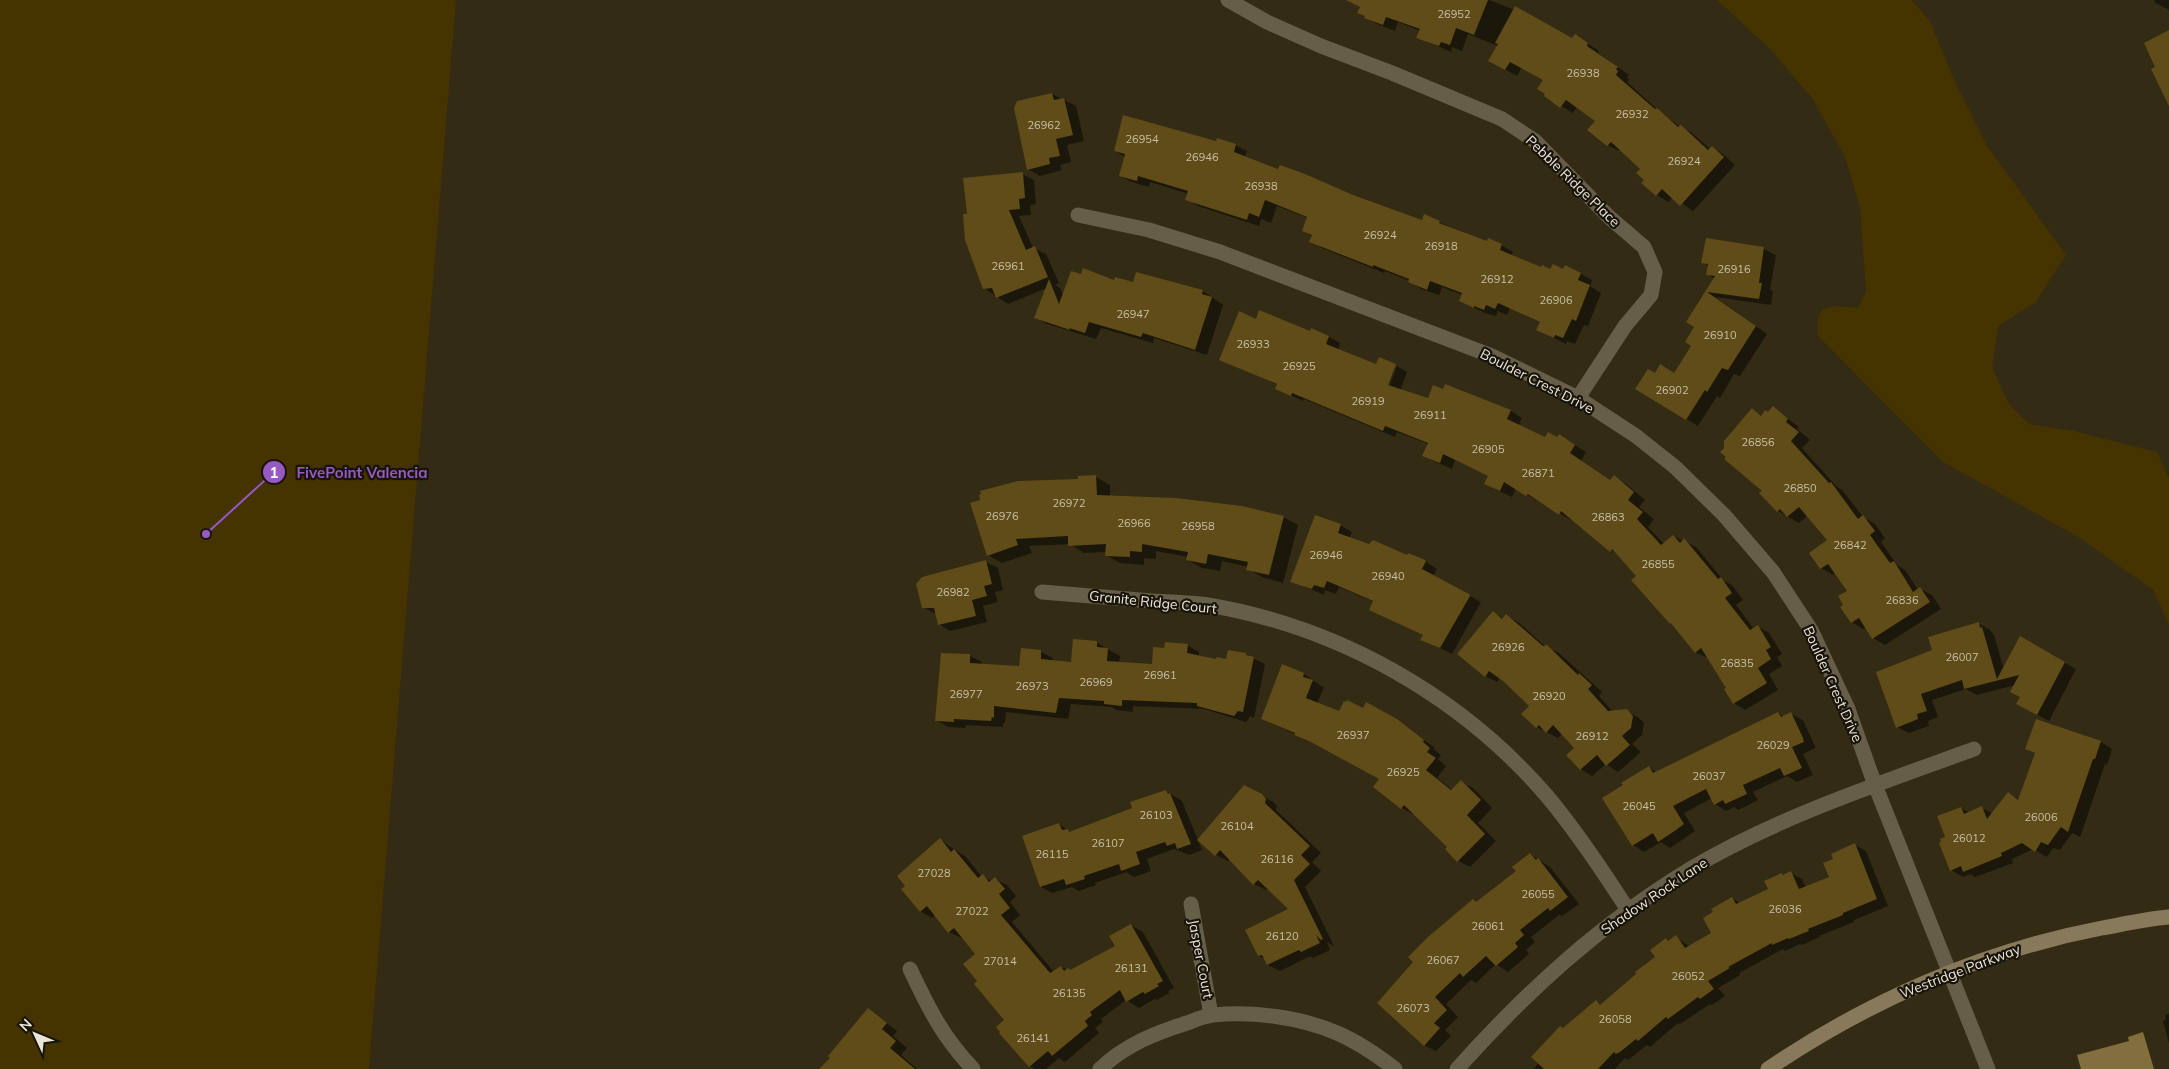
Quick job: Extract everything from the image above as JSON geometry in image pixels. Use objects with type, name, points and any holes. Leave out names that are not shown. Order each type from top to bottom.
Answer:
[{"type":"street","name":"Pebble Ridge Place","points":[[1228,0],[1267,22],[1321,46],[1436,90],[1502,119],[1535,141],[1610,217],[1644,247],[1655,272],[1651,295],[1624,326],[1578,398]]},
{"type":"street","name":"Boulder Crest Drive","points":[[1078,215],[1149,230],[1220,252],[1492,356],[1578,398],[1636,436],[1675,467],[1724,515],[1773,572],[1811,630],[1848,709],[1875,785],[1988,1069]]},
{"type":"street","name":"Granite Ridge Court","points":[[1042,592],[1207,605],[1251,614],[1292,627],[1370,657],[1434,695],[1477,728],[1511,758],[1547,796],[1585,844],[1628,910]]},
{"type":"street","name":"Shadow Rock Lane","points":[[1457,1069],[1523,998],[1573,953],[1628,910],[1692,868],[1789,820],[1875,785],[1974,749]]},
{"type":"street","name":"Jasper Court","points":[[1191,904],[1211,1015]]},
{"type":"street","name":"Westridge Parkway","points":[[1768,1069],[1802,1046],[1863,1011],[1950,973],[2017,948],[2076,933],[2153,918],[2169,917]]},
{"type":"street","points":[[910,969],[935,1022],[955,1050],[972,1069]]},
{"type":"street","points":[[1100,1069],[1133,1044],[1162,1030],[1211,1015],[1257,1015],[1301,1022],[1337,1033],[1374,1052],[1396,1069]]},
{"type":"shaded area","points":[[0,0],[456,0],[369,1069],[0,1069]]},
{"type":"shaded area","points":[[1717,0],[1912,0],[1930,21],[1954,80],[1987,146],[2066,255],[2035,303],[1998,326],[1992,367],[2009,404],[2029,424],[2074,431],[2157,452],[2169,478],[2169,624],[2153,590],[2080,538],[1943,462],[1818,336],[1818,318],[1822,310],[1835,306],[1858,308],[1866,292],[1860,207],[1845,157],[1812,98],[1769,48]]},
{"type":"shaded area","points":[[2143,1032],[2154,1069],[2081,1069],[2077,1055],[2129,1041],[2128,1037]]},
{"type":"building","points":[[1346,0],[1488,0],[1474,35],[1456,28],[1450,45],[1441,42],[1439,46],[1416,38],[1420,29],[1386,17],[1383,25],[1364,18],[1365,16],[1357,13],[1360,7]]},
{"type":"building","points":[[1515,6],[1572,38],[1575,34],[1588,43],[1587,46],[1618,67],[1616,75],[1655,109],[1657,108],[1678,127],[1681,125],[1708,150],[1712,146],[1724,157],[1680,206],[1662,189],[1656,196],[1641,183],[1644,180],[1636,173],[1640,169],[1611,142],[1607,146],[1587,130],[1595,121],[1566,100],[1560,108],[1544,96],[1545,94],[1537,89],[1543,80],[1510,62],[1505,70],[1488,61],[1498,44],[1495,43]]},
{"type":"building","points":[[2169,30],[2169,106],[2151,69],[2155,67],[2144,43]]},
{"type":"building","points":[[1052,93],[1054,100],[1064,98],[1073,135],[1056,139],[1060,156],[1049,158],[1050,164],[1027,170],[1014,108],[1017,101]]},
{"type":"building","points":[[1123,115],[1216,141],[1217,138],[1236,144],[1234,152],[1278,169],[1280,165],[1305,174],[1353,195],[1422,220],[1424,214],[1440,221],[1439,223],[1487,241],[1488,238],[1502,244],[1500,250],[1541,267],[1542,265],[1550,269],[1553,264],[1563,269],[1565,265],[1581,273],[1578,280],[1590,285],[1576,321],[1572,319],[1563,338],[1555,335],[1554,338],[1536,330],[1540,322],[1498,303],[1495,309],[1486,305],[1484,310],[1474,306],[1474,308],[1459,301],[1462,293],[1430,281],[1427,290],[1408,282],[1409,279],[1309,242],[1312,235],[1302,231],[1307,217],[1265,200],[1259,217],[1249,213],[1247,220],[1185,200],[1188,191],[1138,176],[1137,181],[1119,176],[1125,154],[1114,151]]},
{"type":"building","points":[[1023,172],[1025,198],[1019,199],[1020,209],[1009,210],[1026,250],[1035,246],[1048,277],[996,298],[992,288],[983,289],[965,240],[963,214],[967,214],[963,178]]},
{"type":"building","points":[[1706,238],[1764,247],[1759,283],[1762,283],[1759,299],[1707,292],[1756,326],[1728,370],[1722,368],[1686,420],[1635,389],[1648,369],[1655,373],[1660,364],[1674,373],[1691,346],[1685,342],[1694,327],[1686,322],[1715,276],[1706,275],[1708,264],[1701,263]]},
{"type":"building","points":[[1083,268],[1114,280],[1115,277],[1133,282],[1136,272],[1203,290],[1202,294],[1212,297],[1195,350],[1143,333],[1141,337],[1089,322],[1085,333],[1034,318],[1049,279],[1059,304],[1071,271],[1081,274]]},
{"type":"building","points":[[1259,310],[1310,331],[1311,328],[1329,336],[1326,344],[1376,364],[1379,357],[1396,364],[1388,385],[1428,398],[1433,385],[1443,389],[1445,384],[1511,410],[1507,419],[1545,437],[1548,432],[1557,437],[1559,434],[1575,445],[1570,453],[1610,480],[1614,475],[1634,492],[1628,500],[1643,512],[1637,519],[1661,545],[1673,535],[1680,543],[1684,538],[1718,579],[1721,577],[1732,593],[1725,598],[1750,630],[1758,625],[1771,647],[1766,650],[1771,659],[1758,668],[1767,683],[1733,704],[1724,689],[1726,688],[1701,648],[1695,653],[1671,623],[1631,580],[1636,576],[1612,549],[1610,552],[1561,511],[1559,515],[1528,494],[1526,496],[1504,482],[1500,491],[1484,484],[1488,476],[1443,454],[1440,463],[1422,456],[1428,443],[1385,426],[1383,431],[1292,393],[1291,396],[1275,389],[1277,384],[1219,360],[1239,311],[1256,319]]},
{"type":"building","points":[[1773,406],[1788,419],[1786,422],[1799,432],[1791,441],[1829,483],[1831,482],[1858,519],[1863,515],[1875,531],[1870,535],[1890,563],[1894,561],[1913,592],[1920,587],[1930,602],[1872,639],[1859,618],[1851,623],[1840,607],[1843,605],[1838,596],[1847,591],[1828,564],[1820,569],[1809,553],[1827,540],[1799,507],[1787,517],[1780,509],[1777,512],[1759,493],[1762,491],[1724,459],[1726,457],[1720,452],[1724,448],[1724,441],[1752,408],[1761,416],[1765,410],[1768,412]]},
{"type":"building","points":[[1096,475],[1097,495],[1176,498],[1242,506],[1284,516],[1269,575],[1246,570],[1248,562],[1208,554],[1206,564],[1186,560],[1188,552],[1142,544],[1142,552],[1130,551],[1130,557],[1105,556],[1106,544],[1068,546],[1068,536],[1016,539],[1018,545],[987,556],[970,503],[980,500],[980,491],[1018,481],[1078,479],[1078,476]]},
{"type":"building","points":[[1315,515],[1341,524],[1338,533],[1369,544],[1373,540],[1407,555],[1408,553],[1423,559],[1426,561],[1422,569],[1469,594],[1470,596],[1440,648],[1420,640],[1423,635],[1369,610],[1373,601],[1327,581],[1324,588],[1314,585],[1312,589],[1290,582]]},
{"type":"building","points":[[986,560],[992,584],[984,586],[987,596],[972,600],[976,616],[938,625],[934,608],[922,608],[916,584],[922,577]]},
{"type":"building","points":[[1493,611],[1502,619],[1506,614],[1543,646],[1547,645],[1578,675],[1579,673],[1592,685],[1588,689],[1608,711],[1627,709],[1633,716],[1631,728],[1622,736],[1630,745],[1606,766],[1597,755],[1580,770],[1566,755],[1574,748],[1553,725],[1546,733],[1539,725],[1536,728],[1521,714],[1529,706],[1503,681],[1489,671],[1485,677],[1457,654]]},
{"type":"building","points":[[1979,622],[1997,679],[2020,636],[2065,662],[2037,715],[2016,704],[2020,697],[2010,692],[2019,675],[1964,689],[1962,680],[1921,694],[1927,711],[1917,714],[1918,719],[1896,728],[1876,672],[1932,650],[1928,637]]},
{"type":"building","points":[[1073,639],[1097,641],[1097,647],[1108,648],[1107,661],[1152,664],[1153,647],[1164,648],[1165,642],[1188,644],[1187,653],[1216,659],[1217,657],[1226,659],[1228,650],[1246,653],[1246,655],[1254,657],[1243,712],[1238,711],[1234,716],[1197,706],[1197,703],[1122,700],[1122,706],[1104,704],[1104,701],[1059,698],[1056,713],[994,706],[994,718],[992,717],[991,721],[954,719],[954,722],[935,721],[941,653],[970,654],[970,663],[1019,666],[1021,648],[1041,650],[1041,659],[1071,662]]},
{"type":"building","points":[[1282,664],[1304,673],[1303,677],[1313,680],[1306,698],[1339,711],[1344,701],[1346,702],[1347,700],[1363,708],[1366,702],[1397,719],[1424,740],[1423,742],[1430,748],[1427,752],[1436,758],[1426,770],[1451,790],[1461,780],[1481,800],[1467,815],[1485,834],[1457,862],[1445,849],[1447,847],[1404,805],[1401,809],[1373,787],[1379,779],[1309,741],[1294,735],[1295,733],[1261,719]]},
{"type":"building","points":[[1778,712],[1781,717],[1791,712],[1803,738],[1804,742],[1792,747],[1802,768],[1784,776],[1780,768],[1743,785],[1747,794],[1725,804],[1723,800],[1714,805],[1706,789],[1673,806],[1684,824],[1658,842],[1653,833],[1632,846],[1602,798],[1623,785],[1621,783],[1649,766],[1653,773]]},
{"type":"building","points":[[2036,719],[2101,741],[2068,832],[2061,827],[2048,845],[2041,842],[2035,852],[2022,843],[2001,853],[2002,856],[1963,872],[1961,866],[1950,871],[1939,843],[1941,842],[1940,839],[1945,837],[1937,816],[1961,807],[1964,814],[1982,806],[1987,819],[2008,792],[2018,800],[2035,753],[2025,749]]},
{"type":"building","points":[[1244,785],[1262,794],[1266,799],[1265,803],[1310,846],[1301,855],[1310,864],[1294,880],[1323,939],[1321,940],[1316,935],[1320,943],[1301,952],[1299,950],[1267,965],[1262,955],[1258,956],[1245,930],[1288,909],[1258,880],[1253,885],[1220,850],[1215,856],[1197,840]]},
{"type":"building","points":[[1166,790],[1168,794],[1170,793],[1191,844],[1177,849],[1175,843],[1167,846],[1165,842],[1136,852],[1140,864],[1121,871],[1119,864],[1084,876],[1085,879],[1066,885],[1064,879],[1040,887],[1022,836],[1059,823],[1062,830],[1068,829],[1069,832],[1132,808],[1130,802]]},
{"type":"building","points":[[940,838],[951,852],[954,849],[978,878],[983,874],[989,882],[995,877],[1005,889],[999,894],[1010,908],[1001,915],[1050,973],[1061,966],[1064,971],[1068,968],[1070,970],[1115,946],[1109,936],[1131,924],[1163,981],[1157,984],[1159,986],[1145,994],[1143,992],[1126,1002],[1120,990],[1090,1012],[1092,1015],[1085,1021],[1088,1026],[1052,1056],[1048,1051],[1029,1067],[999,1033],[996,1027],[1004,1020],[974,984],[977,981],[963,964],[975,954],[954,928],[948,933],[927,906],[920,912],[901,889],[905,886],[897,876]]},
{"type":"building","points":[[1855,843],[1877,899],[1808,929],[1809,931],[1772,945],[1772,943],[1728,967],[1730,968],[1708,981],[1714,989],[1700,999],[1698,997],[1668,1019],[1666,1017],[1638,1041],[1636,1039],[1616,1054],[1614,1052],[1598,1069],[1544,1069],[1531,1057],[1560,1026],[1563,1028],[1596,1000],[1600,1005],[1636,974],[1635,972],[1655,957],[1650,950],[1666,938],[1668,941],[1676,935],[1685,948],[1711,933],[1703,918],[1713,912],[1711,909],[1732,897],[1736,904],[1768,889],[1764,881],[1782,873],[1783,875],[1791,871],[1799,889],[1829,877],[1823,863],[1833,859],[1831,854]]},
{"type":"building","points":[[1530,853],[1536,860],[1538,858],[1568,897],[1550,911],[1548,908],[1520,930],[1524,935],[1515,943],[1518,947],[1496,966],[1486,956],[1463,977],[1460,973],[1435,997],[1447,1010],[1434,1023],[1440,1028],[1424,1046],[1377,1003],[1413,962],[1408,957],[1428,937],[1473,899],[1476,902],[1516,871],[1512,867]]},
{"type":"building","points":[[868,1008],[887,1023],[882,1029],[896,1041],[890,1048],[915,1069],[819,1069],[830,1058],[828,1056]]},
{"type":"place","name":"FivePoint Valencia","points":[[206,534]]}]
